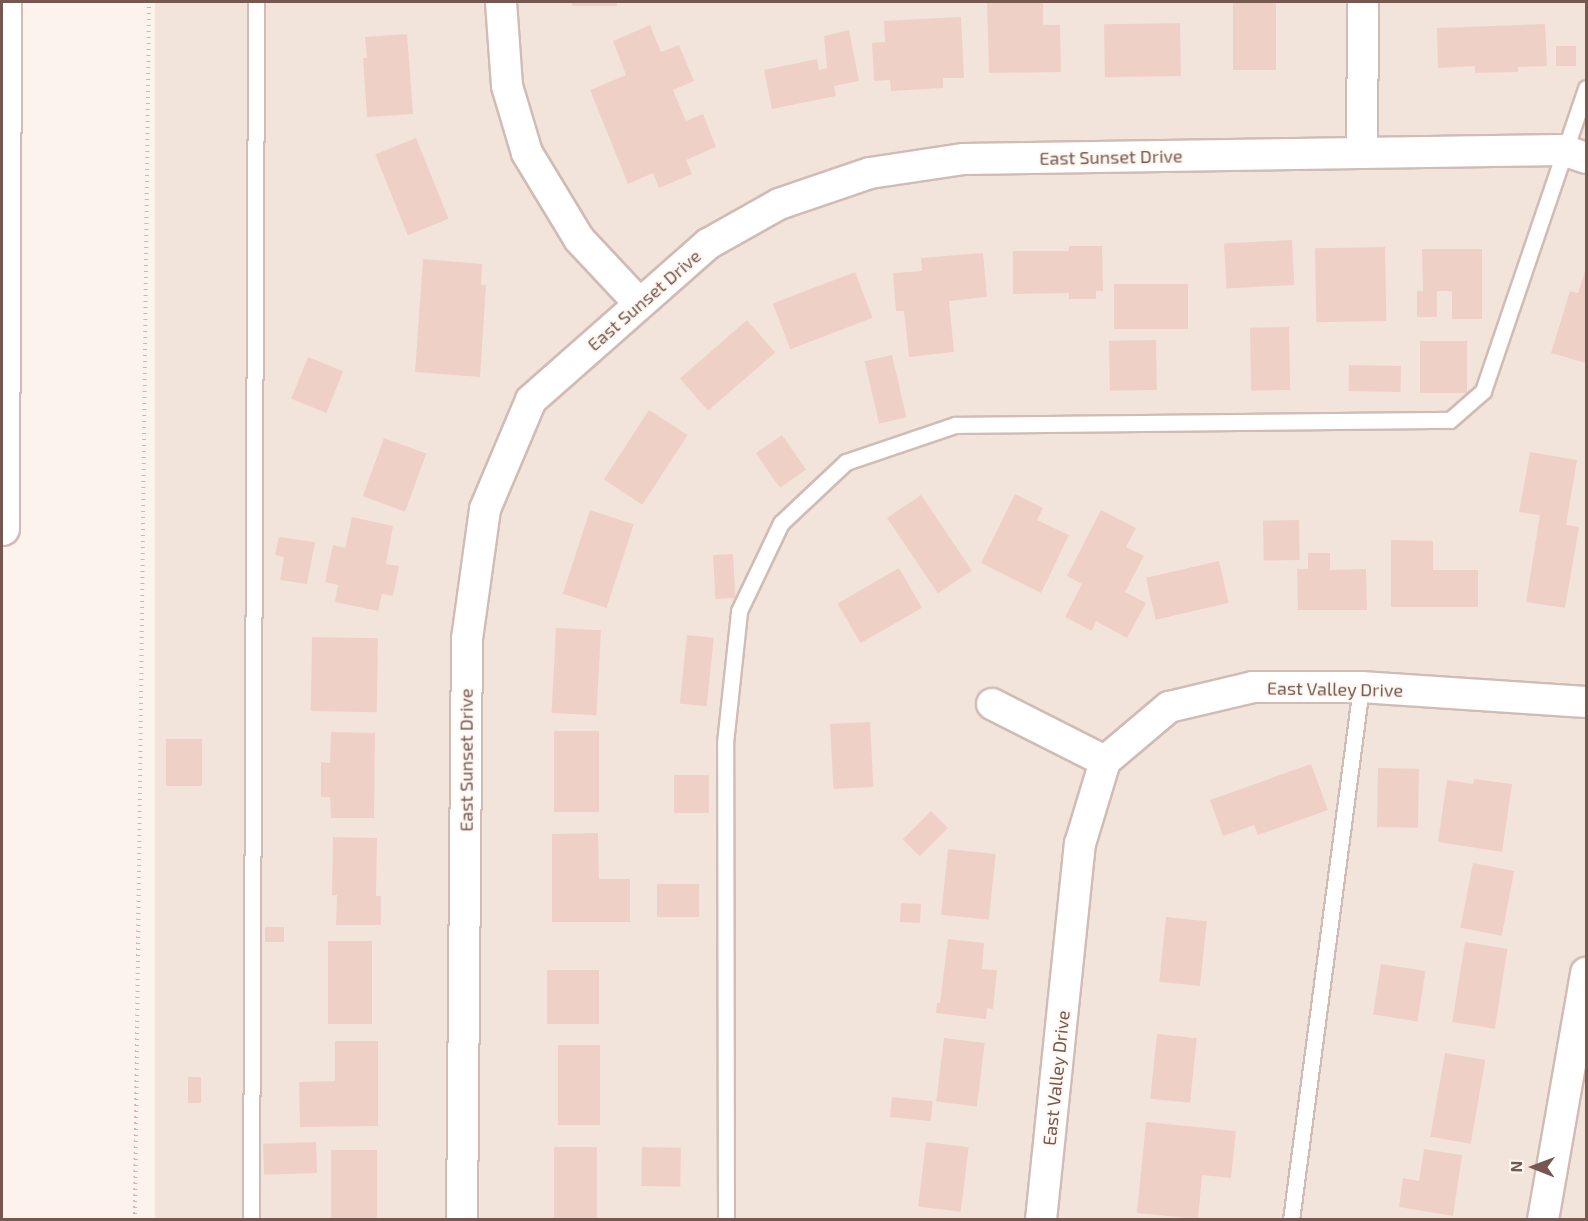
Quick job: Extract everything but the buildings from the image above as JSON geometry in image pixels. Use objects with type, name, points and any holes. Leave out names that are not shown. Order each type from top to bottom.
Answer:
[{"type":"street","points":[[2,528],[4,2]]},
{"type":"street","points":[[501,2],[507,86],[527,153],[579,239],[638,302]]},
{"type":"street","points":[[1362,153],[1363,2]]},
{"type":"street","name":"East Sunset Drive","points":[[462,1220],[467,639],[485,509],[531,400],[638,302],[708,244],[779,204],[870,173],[964,159],[1362,153],[1575,154]]},
{"type":"street","name":"East Valley Drive","points":[[1041,1220],[1080,844],[1105,761],[1169,707],[1253,687],[1361,687],[1587,702]]},
{"type":"street","points":[[992,704],[1105,761]]},
{"type":"street","points":[[1544,1220],[1587,973]]},
{"type":"lane","points":[[251,1220],[256,2]]},
{"type":"lane","points":[[726,1220],[725,743],[739,611],[781,523],[846,462],[955,425],[1450,420],[1483,391],[1575,154],[1587,88]]},
{"type":"lane","points":[[1291,1220],[1361,687]]},
{"type":"path","points":[[135,1220],[149,2]]},
{"type":"shaded area","points":[[155,2],[1586,2],[1586,1219],[155,1219]]}]
